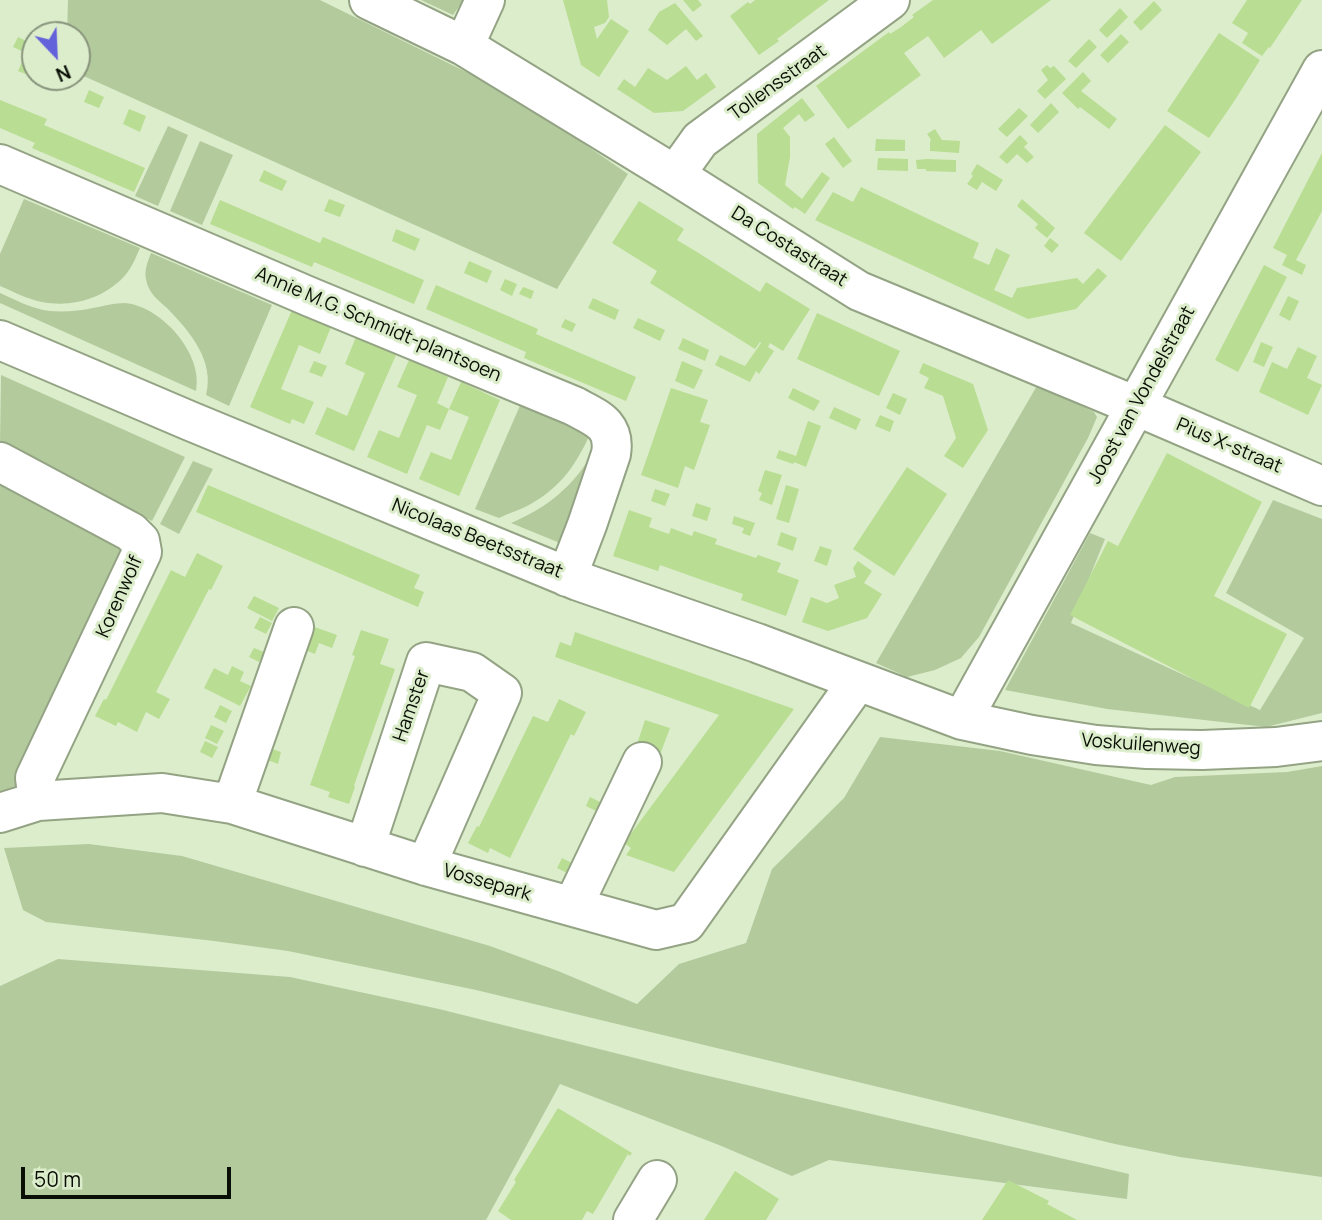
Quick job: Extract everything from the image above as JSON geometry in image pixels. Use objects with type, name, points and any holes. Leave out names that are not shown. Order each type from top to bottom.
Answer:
[{"type":"street","name":"Da Costastraat","points":[[369,0],[464,46],[859,291],[1136,406]]},
{"type":"street","points":[[464,46],[485,0]]},
{"type":"street","name":"Tollensstraat","points":[[674,174],[700,140],[890,0]]},
{"type":"street","name":"Joost van Vondelstraat","points":[[962,720],[1136,406],[1318,89]]},
{"type":"street","name":"Annie M.G. Schmidt-plantsoen","points":[[0,163],[310,297],[574,406],[606,426],[613,442],[611,453],[567,577]]},
{"type":"street","name":"Nicolaas Beetsstraat","points":[[0,340],[567,577],[757,643],[962,720]]},
{"type":"street","name":"Pius X-straat","points":[[1136,406],[1322,486]]},
{"type":"street","name":"Korenwolf","points":[[0,462],[131,532],[140,541],[142,552],[35,778],[38,801]]},
{"type":"street","points":[[232,804],[294,627]]},
{"type":"street","name":"Hamster","points":[[365,847],[426,662],[472,672],[502,693],[426,866]]},
{"type":"street","name":"Vossepark","points":[[0,813],[38,801],[162,793],[232,804],[426,866],[656,930],[686,923],[858,681]]},
{"type":"street","name":"Voskuilenweg","points":[[962,720],[1032,735],[1147,749],[1276,747],[1322,741]]},
{"type":"street","points":[[573,906],[642,762]]},
{"type":"street","points":[[633,1220],[657,1180]]},
{"type":"green space","points":[[68,0],[320,0],[513,95],[628,174],[557,289],[91,79],[91,21],[67,21]]},
{"type":"green space","points":[[421,0],[473,0],[471,4],[463,1],[453,15]]},
{"type":"green space","points":[[168,126],[188,135],[158,206],[135,196]]},
{"type":"green space","points":[[200,141],[233,155],[202,225],[170,211]]},
{"type":"green space","points":[[24,199],[140,248],[129,270],[119,282],[99,295],[65,304],[36,301],[0,286],[0,254]]},
{"type":"green space","points":[[151,253],[272,305],[229,406],[206,395],[207,370],[199,348],[149,288],[146,272]]},
{"type":"green space","points":[[0,293],[50,311],[77,311],[125,303],[139,306],[165,322],[187,348],[197,377],[196,391],[0,303]]},
{"type":"green space","points":[[1,375],[185,457],[152,521],[0,444]]},
{"type":"green space","points":[[1038,384],[1094,412],[1097,417],[979,637],[961,658],[935,670],[907,677],[876,663]]},
{"type":"green space","points":[[522,401],[592,430],[574,463],[551,490],[529,505],[499,518],[475,509]]},
{"type":"green space","points":[[193,461],[213,469],[179,534],[160,524]]},
{"type":"green space","points":[[587,462],[599,468],[572,548],[511,523],[554,498]]},
{"type":"green space","points":[[0,471],[120,532],[131,562],[13,795],[0,806]]},
{"type":"green space","points":[[1273,500],[1322,519],[1322,713],[1266,727],[1107,709],[1005,690],[1090,533],[1105,539],[1071,623],[1260,710],[1304,638],[1226,593]]},
{"type":"green space","points":[[880,737],[1000,751],[1151,785],[1175,777],[1287,772],[1322,766],[1322,1177],[1180,1157],[1115,1144],[476,990],[288,951],[46,922],[23,910],[4,848],[89,844],[182,856],[490,946],[637,1004],[679,964],[746,943],[772,869],[844,798]]},
{"type":"green space","points":[[58,959],[290,977],[439,1009],[687,1071],[1129,1174],[1127,1199],[829,1160],[792,1176],[560,1084],[486,1220],[0,1220],[0,986]]},
{"type":"building","points":[[563,0],[607,0],[609,17],[605,23],[594,27],[597,39],[611,19],[629,31],[599,77],[581,65]]},
{"type":"building","points":[[683,0],[698,0],[702,5],[693,12]]},
{"type":"building","points":[[755,0],[829,0],[759,55],[730,16]]},
{"type":"building","points":[[933,0],[1051,0],[992,44],[981,30],[944,58],[928,36],[904,53],[921,75],[848,129],[816,86],[889,32],[890,34],[901,27]]},
{"type":"building","points":[[1247,0],[1302,0],[1262,56],[1242,43],[1248,33],[1232,23]]},
{"type":"building","points":[[1154,1],[1162,10],[1141,31],[1133,22]]},
{"type":"building","points":[[675,3],[703,36],[696,41],[686,29],[667,45],[648,30],[659,12]]},
{"type":"building","points":[[1120,8],[1128,17],[1107,38],[1099,30]]},
{"type":"building","points":[[1219,33],[1260,60],[1209,138],[1167,111]]},
{"type":"building","points":[[1121,34],[1129,42],[1108,63],[1100,55]]},
{"type":"building","points":[[18,37],[21,38],[21,51],[13,47]]},
{"type":"building","points":[[1089,39],[1097,47],[1076,68],[1068,61]]},
{"type":"building","points":[[1047,65],[1050,68],[1054,66],[1066,79],[1045,99],[1037,91],[1048,80],[1041,70]]},
{"type":"building","points":[[686,66],[697,80],[706,73],[716,87],[683,111],[654,113],[617,89],[624,79],[635,87],[648,68],[667,80]]},
{"type":"building","points":[[1083,72],[1091,81],[1081,91],[1117,119],[1109,129],[1080,107],[1078,109],[1062,93]]},
{"type":"building","points":[[89,91],[104,97],[99,108],[84,102]]},
{"type":"building","points":[[802,98],[815,115],[805,122],[799,114],[783,128],[790,137],[785,185],[802,199],[822,172],[830,178],[805,214],[795,207],[793,209],[758,183],[757,134]]},
{"type":"building","points":[[0,100],[47,119],[44,125],[145,168],[134,192],[32,148],[35,143],[0,128]]},
{"type":"building","points":[[1051,103],[1059,112],[1038,133],[1030,125]]},
{"type":"building","points":[[1019,108],[1028,116],[1007,137],[998,129]]},
{"type":"building","points":[[129,109],[146,116],[140,132],[123,124]]},
{"type":"building","points":[[1165,125],[1201,152],[1121,261],[1084,233]]},
{"type":"building","points":[[935,129],[942,140],[960,141],[959,153],[930,151],[930,140],[932,141],[927,134]]},
{"type":"building","points":[[1020,135],[1028,143],[1024,147],[1034,157],[1027,163],[1017,154],[1007,164],[999,157]]},
{"type":"building","points":[[834,137],[852,161],[843,168],[825,144]]},
{"type":"building","points":[[876,139],[905,140],[905,151],[875,151]]},
{"type":"building","points":[[1322,153],[1322,211],[1296,260],[1306,265],[1302,275],[1282,265],[1287,255],[1273,248]]},
{"type":"building","points":[[878,158],[908,159],[908,171],[877,170]]},
{"type":"building","points":[[916,160],[956,160],[956,172],[917,169]]},
{"type":"building","points":[[977,164],[1003,180],[996,191],[982,182],[977,190],[967,184]]},
{"type":"building","points":[[264,170],[287,181],[282,191],[259,181]]},
{"type":"building","points":[[861,187],[979,243],[973,258],[989,265],[996,248],[1010,255],[994,290],[1012,298],[1017,288],[1077,278],[1083,284],[1098,268],[1107,276],[1076,309],[1028,319],[815,220],[833,192],[853,202]]},
{"type":"building","points":[[329,199],[345,205],[340,217],[324,211]]},
{"type":"building","points":[[1022,199],[1055,228],[1047,238],[1035,228],[1038,224],[1017,206]]},
{"type":"building","points":[[220,200],[320,243],[323,237],[424,280],[414,304],[314,262],[312,267],[210,224]]},
{"type":"building","points":[[639,201],[684,229],[677,240],[760,292],[766,282],[810,309],[783,351],[770,343],[768,347],[774,351],[759,374],[756,371],[750,382],[715,365],[720,355],[745,366],[761,343],[755,349],[650,283],[657,271],[612,243]]},
{"type":"building","points":[[396,229],[420,239],[415,251],[392,241]]},
{"type":"building","points":[[1050,238],[1059,245],[1052,253],[1044,246]]},
{"type":"building","points":[[469,261],[492,271],[487,283],[464,273]]},
{"type":"building","points":[[1264,265],[1287,277],[1238,372],[1215,360]]},
{"type":"building","points":[[505,279],[517,284],[512,296],[500,290]]},
{"type":"building","points":[[436,285],[538,329],[536,334],[636,377],[626,401],[524,358],[526,352],[426,309]]},
{"type":"building","points":[[523,287],[534,291],[531,299],[519,294]]},
{"type":"building","points":[[1288,296],[1299,301],[1290,321],[1279,315]]},
{"type":"building","points":[[593,298],[619,310],[615,320],[588,308]]},
{"type":"building","points":[[292,310],[331,327],[320,354],[299,345],[281,389],[314,402],[304,424],[292,419],[290,424],[250,407]]},
{"type":"building","points":[[817,313],[900,351],[879,396],[797,359]]},
{"type":"building","points":[[638,318],[665,330],[660,341],[633,328]]},
{"type":"building","points":[[565,319],[576,324],[572,332],[561,327]]},
{"type":"building","points":[[356,337],[396,355],[354,451],[315,434],[327,407],[347,416],[365,373],[345,364]]},
{"type":"building","points":[[683,338],[709,350],[705,361],[678,349]]},
{"type":"building","points":[[1261,342],[1273,347],[1264,367],[1253,362]]},
{"type":"building","points":[[1298,347],[1317,356],[1307,378],[1322,385],[1308,415],[1259,392],[1272,362],[1287,369]]},
{"type":"building","points":[[409,360],[448,377],[437,403],[449,409],[440,430],[427,425],[407,474],[367,457],[379,430],[399,438],[417,395],[397,387]]},
{"type":"building","points":[[314,361],[327,366],[322,377],[309,372]]},
{"type":"building","points":[[682,361],[703,370],[694,389],[675,381]]},
{"type":"building","points":[[923,363],[973,384],[988,430],[963,468],[944,456],[956,438],[943,396],[924,388],[929,378],[919,373]]},
{"type":"building","points":[[461,382],[500,400],[459,496],[419,479],[431,452],[451,460],[469,417],[449,409]]},
{"type":"building","points":[[671,388],[708,400],[700,422],[710,425],[694,470],[685,466],[678,488],[641,475]]},
{"type":"building","points":[[793,388],[820,401],[814,411],[788,398]]},
{"type":"building","points":[[893,393],[907,399],[900,415],[886,408]]},
{"type":"building","points":[[834,407],[861,419],[856,430],[829,418]]},
{"type":"building","points":[[880,415],[894,421],[890,432],[875,426]]},
{"type":"building","points":[[808,421],[821,426],[806,467],[776,458],[779,450],[796,456]]},
{"type":"building","points":[[1167,453],[1262,502],[1214,596],[1287,634],[1249,708],[1070,615],[1108,541],[1118,546]]},
{"type":"building","points":[[907,467],[947,494],[894,576],[853,549]]},
{"type":"building","points":[[765,470],[782,475],[772,505],[759,500],[762,493],[758,491]]},
{"type":"building","points":[[208,485],[420,575],[414,588],[424,592],[418,607],[196,512]]},
{"type":"building","points":[[786,485],[799,489],[789,523],[776,519]]},
{"type":"building","points":[[655,489],[670,494],[665,506],[651,501]]},
{"type":"building","points":[[696,503],[711,508],[707,521],[692,516]]},
{"type":"building","points":[[629,510],[652,518],[649,527],[669,534],[671,528],[692,536],[694,531],[717,539],[715,544],[756,558],[758,555],[781,563],[777,572],[799,580],[786,616],[741,600],[743,594],[660,565],[658,571],[613,556]]},
{"type":"building","points":[[734,516],[755,523],[750,536],[742,533],[744,528],[732,524]]},
{"type":"building","points":[[781,532],[797,538],[793,551],[777,545]]},
{"type":"building","points":[[820,546],[832,550],[827,566],[814,561]]},
{"type":"building","points":[[197,553],[223,566],[156,692],[170,699],[159,719],[146,712],[137,732],[118,722],[116,726],[95,716],[104,699],[106,700],[171,570],[185,577]]},
{"type":"building","points":[[858,561],[872,571],[864,583],[882,594],[867,618],[828,631],[802,622],[811,597],[827,603],[839,598],[834,585],[856,577],[853,568]]},
{"type":"building","points":[[254,596],[279,608],[272,621],[247,608]]},
{"type":"building","points":[[260,617],[272,623],[266,634],[254,628]]},
{"type":"building","points":[[309,625],[337,635],[332,648],[319,643],[315,654],[305,650]]},
{"type":"building","points":[[361,630],[389,639],[380,664],[395,669],[349,804],[328,797],[330,792],[310,785],[355,656],[352,655]]},
{"type":"building","points":[[575,632],[794,709],[674,872],[626,855],[631,848],[624,843],[719,715],[555,657],[560,642],[571,646]]},
{"type":"building","points":[[254,648],[264,652],[259,662],[249,657]]},
{"type":"building","points":[[232,666],[244,672],[240,681],[251,686],[240,706],[204,688],[214,668],[228,675]]},
{"type":"building","points":[[559,699],[586,712],[574,736],[571,734],[510,858],[490,848],[488,853],[468,843],[477,826],[479,827],[533,716],[548,722]]},
{"type":"building","points":[[220,705],[232,711],[226,723],[214,717]]},
{"type":"building","points":[[645,720],[670,728],[661,752],[637,744]]},
{"type":"building","points":[[211,725],[224,731],[217,744],[205,738]]},
{"type":"building","points":[[205,741],[218,747],[212,758],[200,752]]},
{"type":"building","points":[[269,748],[281,752],[278,764],[265,759]]},
{"type":"building","points":[[590,797],[600,802],[596,811],[586,806]]},
{"type":"building","points":[[562,858],[572,863],[567,873],[557,868]]},
{"type":"building","points":[[558,1108],[632,1153],[630,1156],[628,1154],[593,1214],[587,1211],[582,1220],[511,1220],[498,1211]]},
{"type":"building","points":[[735,1171],[779,1199],[766,1220],[704,1220]]},
{"type":"building","points":[[1008,1180],[1049,1201],[1047,1204],[1077,1220],[982,1220]]}]
